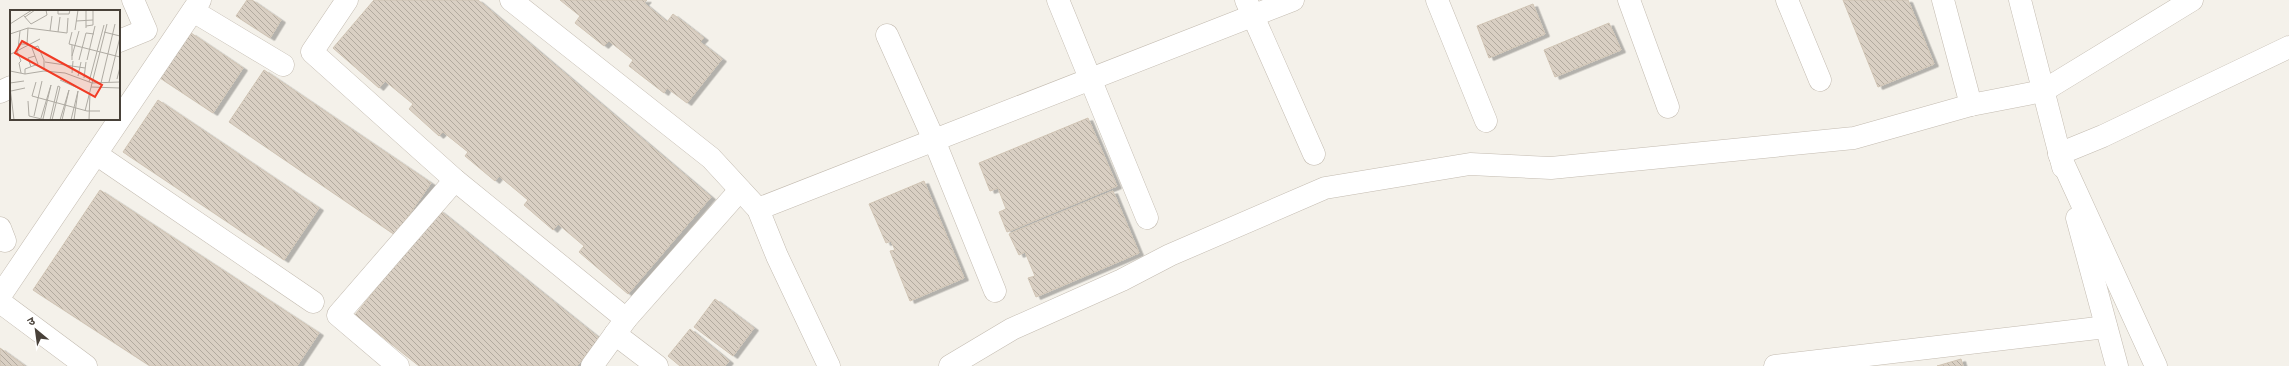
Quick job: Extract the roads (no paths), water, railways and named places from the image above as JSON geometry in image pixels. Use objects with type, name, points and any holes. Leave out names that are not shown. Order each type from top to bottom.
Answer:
[{"type":"street","points":[[120,41],[146,30],[133,0]]},
{"type":"street","points":[[347,0],[312,52],[621,326],[657,366]]},
{"type":"street","points":[[511,0],[711,158],[758,209],[777,256],[829,366]]},
{"type":"street","points":[[1058,0],[1146,218]]},
{"type":"street","points":[[758,209],[1090,79],[1250,8],[1294,0]]},
{"type":"street","points":[[1437,0],[1486,121]]},
{"type":"street","points":[[1629,0],[1668,107]]},
{"type":"street","points":[[1787,0],[1820,80]]},
{"type":"street","points":[[1943,0],[1971,105]]},
{"type":"street","points":[[2020,0],[2042,91],[2117,366]]},
{"type":"street","points":[[950,366],[1012,329],[1122,280],[1170,255],[1325,188],[1470,164],[1551,168],[1854,138],[1971,105],[2042,91],[2192,0]]},
{"type":"street","points":[[120,119],[197,5],[283,65]]},
{"type":"street","points":[[1250,8],[1314,154]]},
{"type":"street","points":[[887,35],[934,140],[995,291]]},
{"type":"street","points":[[2059,154],[2103,136],[2289,48]]},
{"type":"street","points":[[0,92],[10,87]]},
{"type":"street","points":[[0,296],[119,120]]},
{"type":"street","points":[[96,154],[313,302]]},
{"type":"street","points":[[2059,154],[2156,366]]},
{"type":"street","points":[[398,366],[338,316],[455,180]]},
{"type":"street","points":[[592,366],[621,326],[740,190]]},
{"type":"street","points":[[0,302],[86,366]]},
{"type":"street","points":[[1775,366],[2106,327]]}]
